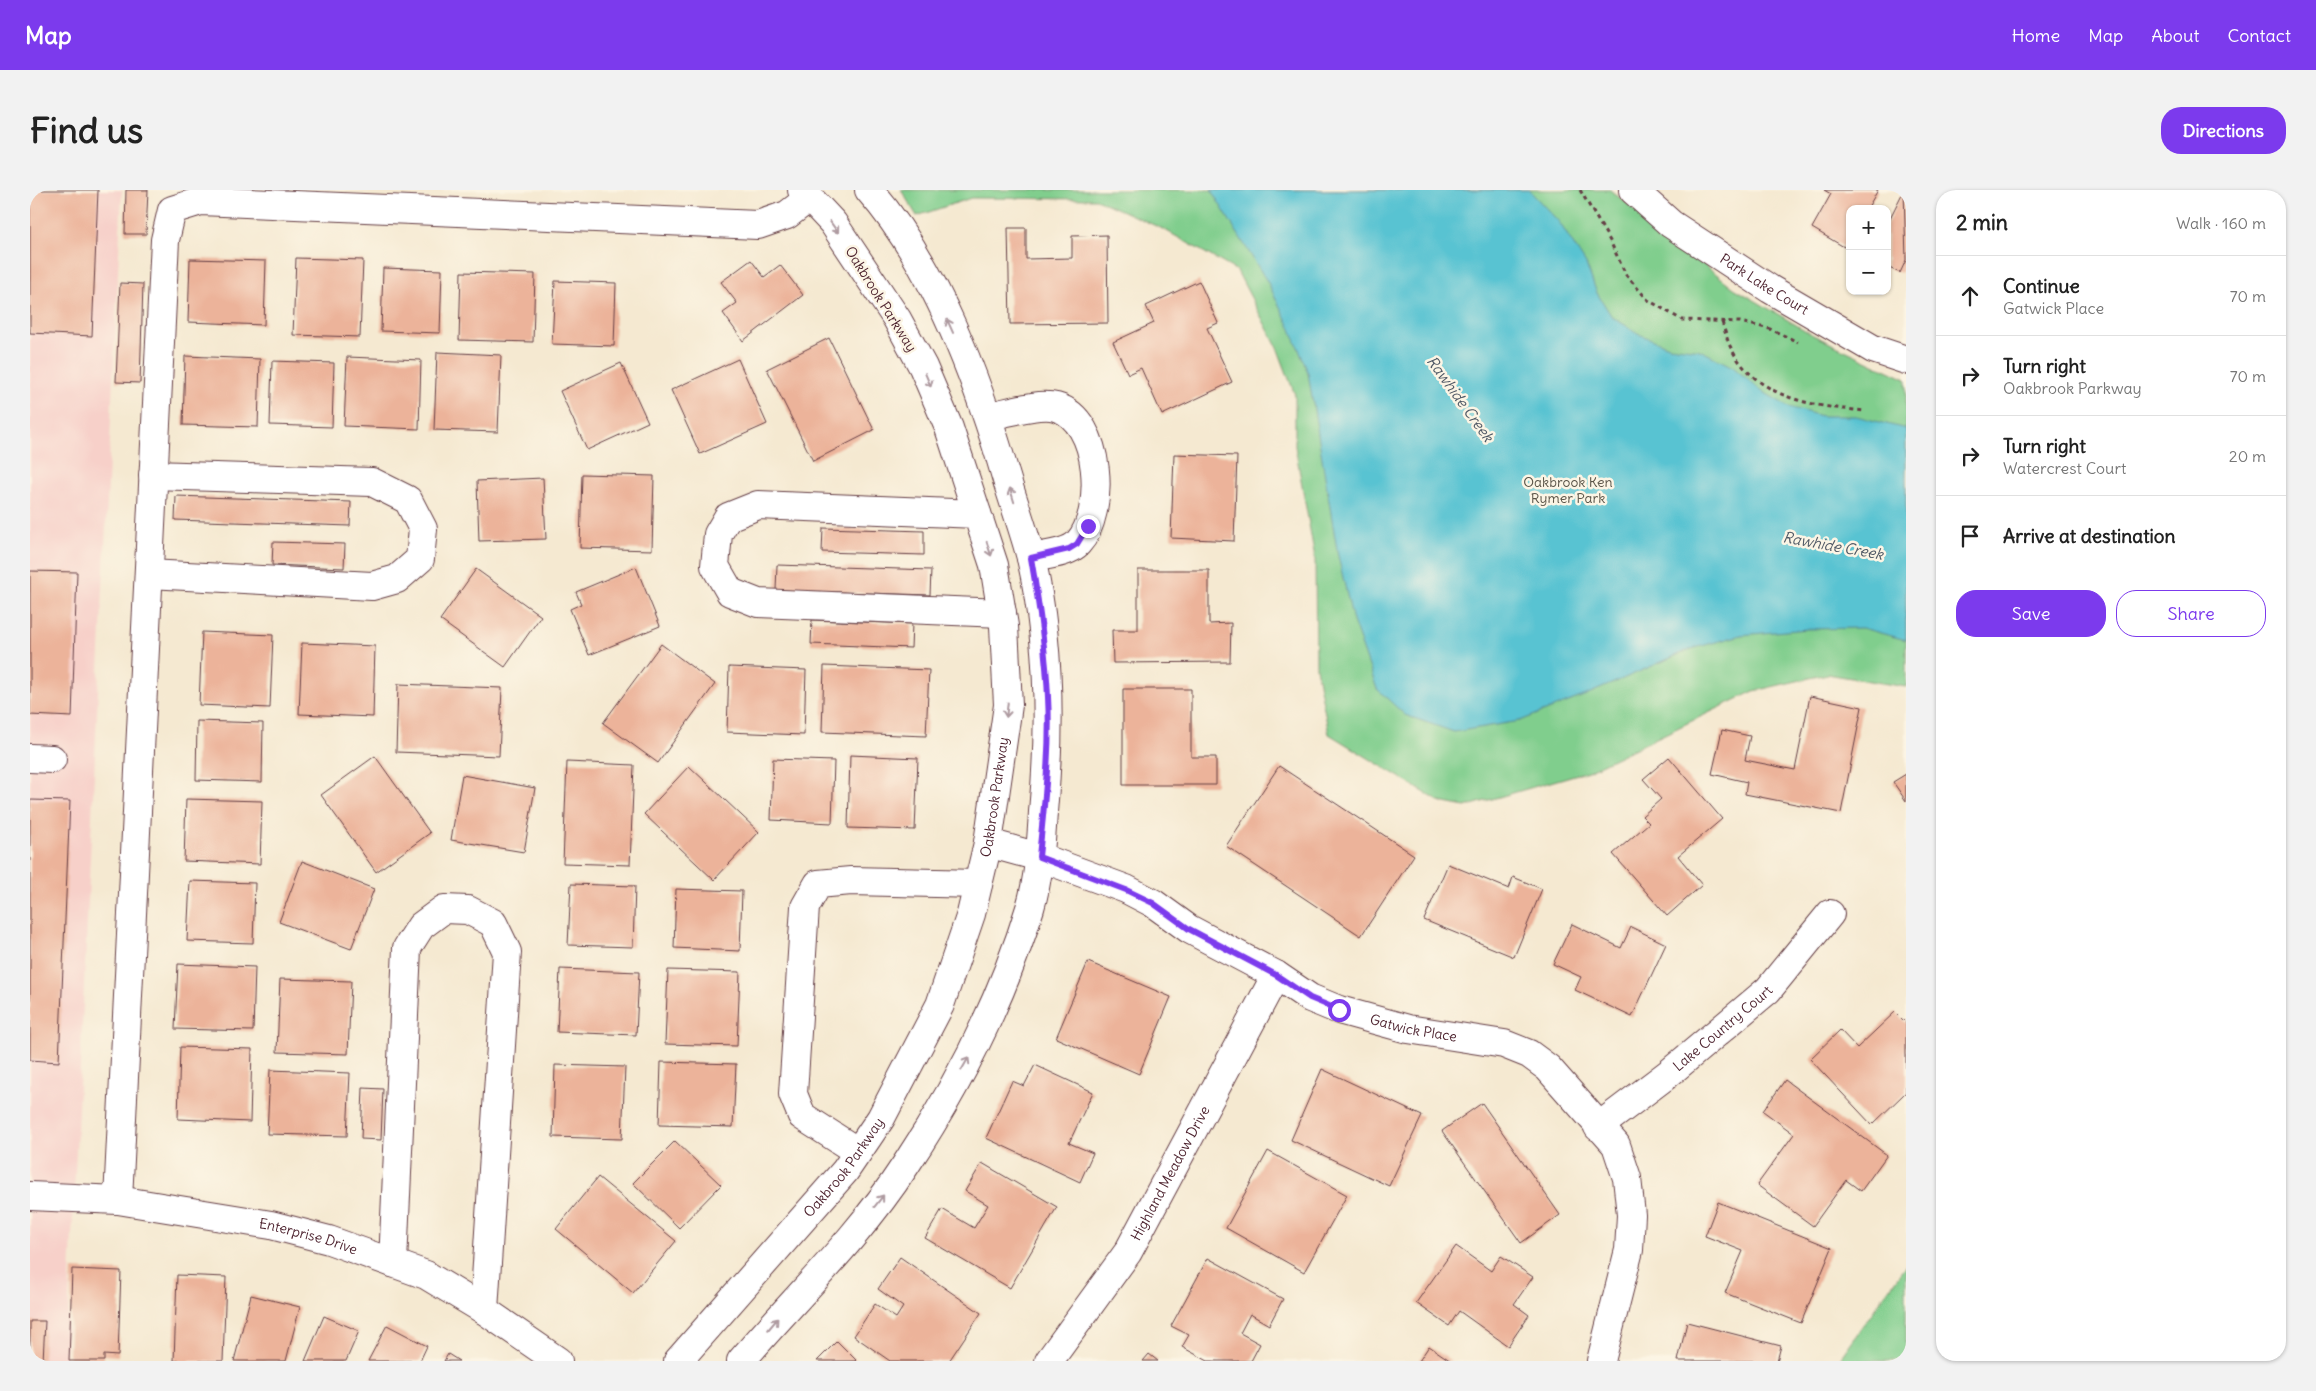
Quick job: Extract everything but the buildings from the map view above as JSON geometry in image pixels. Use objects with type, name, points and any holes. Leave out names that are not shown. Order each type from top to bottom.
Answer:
[{"type":"street","points":[[741,1361],[834,1258],[904,1169],[921,1141],[976,1045],[1011,962],[1031,906],[1039,857],[1047,770],[1048,699],[1042,623],[1031,558],[989,416],[932,285],[900,231],[869,190]]},
{"type":"street","name":"Park Lake Court","points":[[1633,190],[1671,224],[1770,289],[1873,349],[1906,360]]},
{"type":"street","points":[[118,1200],[165,240],[172,210],[201,201],[258,197],[408,200],[758,225],[787,215],[806,194]]},
{"type":"street","name":"Oakbrook Parkway","points":[[678,1361],[750,1278],[776,1252],[845,1171],[881,1118],[940,1005],[971,914],[988,843],[1008,706],[1002,613],[994,565],[949,428],[923,367],[897,319],[833,223],[806,194]]},
{"type":"street","points":[[989,416],[1046,405],[1057,407],[1069,413],[1077,422],[1094,456],[1096,488],[1088,526],[1077,544],[1069,549],[1031,558]]},
{"type":"street","points":[[149,574],[372,586],[398,579],[420,560],[423,529],[408,500],[372,482],[153,475]]},
{"type":"street","points":[[977,514],[758,505],[728,517],[718,534],[715,566],[730,592],[758,602],[1002,613]]},
{"type":"street","name":"Gatwick Place","points":[[988,843],[1039,857],[1126,890],[1147,900],[1189,929],[1276,975],[1310,998],[1372,1021],[1408,1029],[1504,1044],[1529,1054],[1548,1068],[1598,1127],[1616,1145],[1627,1178],[1631,1215],[1629,1250],[1601,1361]]},
{"type":"street","points":[[858,1152],[802,1116],[793,1094],[805,907],[818,884],[851,881],[978,884]]},
{"type":"street","points":[[393,1263],[407,948],[421,926],[444,909],[468,910],[493,923],[507,952],[484,1310]]},
{"type":"street","name":"Lake Country Court","points":[[1598,1127],[1668,1074],[1768,990],[1830,914]]},
{"type":"street","name":"Highland Meadow Drive","points":[[1049,1361],[1128,1252],[1276,975]]},
{"type":"street","name":"Enterprise Drive","points":[[30,1196],[118,1200],[271,1225],[329,1240],[426,1275],[484,1310],[558,1361]]},
{"type":"path","points":[[1580,190],[1602,225],[1626,275],[1648,300],[1682,320],[1740,322],[1770,329],[1804,344]]},
{"type":"path","points":[[1722,322],[1731,349],[1754,378],[1783,396],[1827,408],[1866,411]]},
{"type":"shaded area","points":[[30,190],[122,190],[66,1361],[30,1361]]},
{"type":"green space","name":"Oakbrook Ken Rymer Park","points":[[901,190],[1610,190],[1734,288],[1813,335],[1906,379],[1906,687],[1827,674],[1754,691],[1588,771],[1465,807],[1440,802],[1329,734],[1316,668],[1315,558],[1295,446],[1295,395],[1277,347],[1237,271],[1165,230],[1096,199],[971,198],[917,216]]},
{"type":"green space","points":[[1906,1265],[1906,1361],[1838,1361]]},
{"type":"water","name":"Oakbrook Ken Rymer Park","points":[[1211,190],[1529,190],[1559,222],[1586,264],[1597,293],[1612,317],[1641,335],[1669,346],[1700,350],[1733,367],[1760,390],[1789,407],[1821,416],[1856,416],[1906,429],[1906,640],[1862,628],[1808,629],[1741,635],[1691,649],[1586,695],[1520,721],[1454,732],[1405,715],[1377,689],[1353,621],[1338,556],[1308,373],[1291,329],[1268,283]]},
{"type":"route","points":[[1088,526],[1077,544],[1069,549],[1031,558],[1042,623],[1048,699],[1047,770],[1039,857],[1126,890],[1153,903],[1189,929],[1276,975],[1310,998],[1339,1010]]},
{"type":"water label","name":"Rawhide Creek","points":[[1460,399]]},
{"type":"water label","name":"Rawhide Creek","points":[[1833,546]]}]
